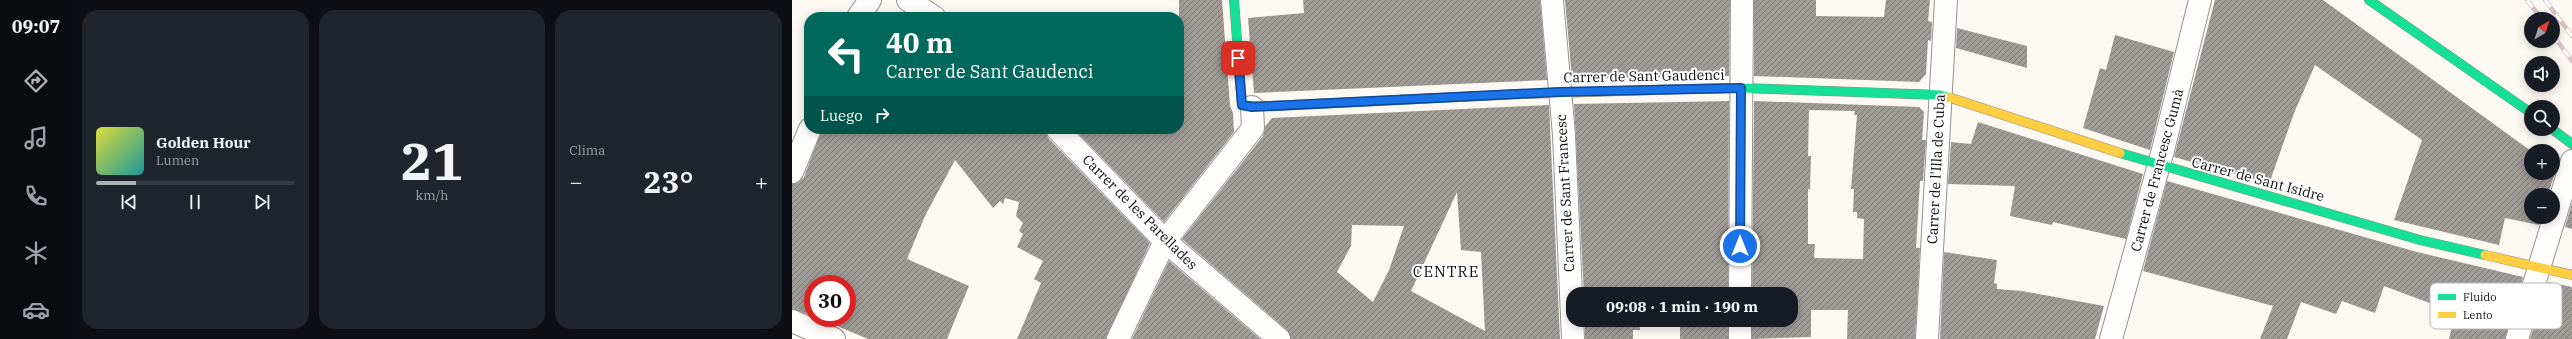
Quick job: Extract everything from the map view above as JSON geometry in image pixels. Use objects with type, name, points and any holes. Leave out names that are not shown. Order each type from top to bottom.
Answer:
[{"type":"street","points":[[862,12],[870,0]]},
{"type":"street","points":[[908,0],[926,12]]},
{"type":"street","points":[[1118,339],[1165,241],[1254,128],[1252,107],[1242,105],[1234,0]]},
{"type":"street","name":"Carrer de Sant Francesc","points":[[1552,0],[1564,135],[1573,339]]},
{"type":"street","points":[[1740,287],[1742,0]]},
{"type":"street","name":"Carrer de l'Illa de Cuba","points":[[1927,339],[1946,0]]},
{"type":"street","name":"Carrer de Francesc Gumà","points":[[2111,339],[2159,166],[2200,0]]},
{"type":"street","points":[[2369,0],[2524,108]]},
{"type":"street","name":"Carrer de Sant Gaudenci","points":[[1252,107],[1559,92],[1741,88],[1940,95]]},
{"type":"street","name":"Carrer de Sant Isidre","points":[[1940,95],[2159,166],[2420,240],[2572,275]]},
{"type":"street","points":[[792,172],[808,134]]},
{"type":"street","name":"Carrer de les Parellades","points":[[1062,134],[1165,241],[1279,339]]},
{"type":"street","points":[[2560,135],[2572,144]]},
{"type":"street","points":[[2535,283],[2572,161]]},
{"type":"street","points":[[792,321],[834,339]]},
{"type":"street","points":[[1740,327],[1740,339]]},
{"type":"street","points":[[2517,339],[2520,329]]},
{"type":"building","points":[[1179,0],[1222,0],[1230,106],[1233,113],[1234,132],[1164,222],[1079,134],[1184,134],[1184,12],[1179,12]]},
{"type":"building","points":[[1303,0],[1540,0],[1547,80],[1254,93],[1248,18],[1304,13]]},
{"type":"building","points":[[1565,0],[1730,0],[1729,76],[1572,79]]},
{"type":"building","points":[[1754,0],[1816,0],[1816,16],[1884,17],[1886,0],[1930,0],[1928,21],[1932,22],[1931,41],[1928,40],[1926,74],[1919,82],[1754,76]]},
{"type":"building","points":[[2215,0],[2323,0],[2524,146],[2524,180],[2553,180],[2550,188],[2524,188],[2524,222],[2505,218],[2499,245],[2394,220],[2422,140],[2315,65],[2294,113],[2269,184],[2174,157]]},
{"type":"building","points":[[1957,28],[2027,46],[2027,68],[1956,48]]},
{"type":"building","points":[[2115,35],[2174,52],[2150,150],[2083,128],[2100,68],[2106,70]]},
{"type":"building","points":[[1729,101],[1728,287],[1584,287],[1574,104]]},
{"type":"building","points":[[1754,101],[1919,107],[1924,112],[1922,140],[1926,140],[1923,181],[1920,181],[1916,248],[1920,248],[1915,339],[1847,339],[1848,310],[1811,310],[1811,337],[1752,339],[1752,327],[1798,327],[1798,287],[1752,287]],"holes":[[[1809,110],[1855,111],[1854,115],[1857,115],[1851,189],[1854,189],[1853,212],[1857,212],[1857,218],[1864,219],[1863,259],[1814,258],[1815,244],[1808,244],[1808,189],[1810,189],[1811,156],[1808,156]]]},
{"type":"building","points":[[1549,105],[1560,339],[1291,339],[1287,330],[1182,239],[1263,136],[1265,127],[1272,118]],"holes":[[[1457,192],[1461,250],[1481,252],[1485,331],[1411,291]],[[1352,225],[1404,226],[1389,270],[1373,302],[1337,272],[1351,246]]]},
{"type":"building","points":[[1978,122],[2143,174],[2126,239],[2053,222],[2052,225],[2010,216],[2015,186],[1948,184],[1951,142],[1971,144]]},
{"type":"building","points":[[820,134],[1047,134],[1048,138],[1150,243],[1106,339],[1017,339],[1041,283],[1034,279],[1043,261],[1017,247],[1023,234],[1019,231],[1023,223],[1016,216],[1019,202],[1005,198],[1003,204],[1000,201],[993,208],[955,160],[925,216],[907,259],[969,286],[947,339],[868,339],[839,327],[856,327],[856,275],[804,275],[804,313],[792,309],[792,184],[799,182],[804,177]]},
{"type":"building","points":[[2167,181],[2417,252],[2523,277],[2521,283],[2430,283],[2430,303],[2384,286],[2375,313],[2342,301],[2336,314],[2301,302],[2287,339],[2260,339],[2273,306],[2143,271]]},
{"type":"building","points":[[2572,203],[2572,229],[2565,227]]},
{"type":"building","points":[[1944,252],[1997,260],[1994,283],[1997,284],[1997,289],[2022,291],[2104,306],[2095,339],[1940,339]]},
{"type":"building","points":[[1169,261],[1260,339],[1132,339]]},
{"type":"building","points":[[2562,285],[2572,287],[2572,339],[2530,339],[2533,329],[2562,329]]},
{"type":"building","points":[[1585,327],[1640,327],[1640,330],[1633,330],[1633,339],[1585,339]]},
{"type":"building","points":[[1680,327],[1728,327],[1728,339],[1680,339]]},
{"type":"building","points":[[2452,329],[2508,329],[2505,339],[2449,339]]},
{"type":"railway","points":[[2527,0],[2536,12]]},
{"type":"railway","points":[[2545,0],[2572,36]]},
{"type":"railway","points":[[2560,45],[2572,61]]},
{"type":"traffic: fast","points":[[1234,0],[1242,105],[1272,106],[1522,94]]},
{"type":"traffic: fast","points":[[2369,0],[2524,108]]},
{"type":"traffic: fast","points":[[1684,89],[1741,88],[1940,95],[1948,97]]},
{"type":"traffic: fast","points":[[2560,135],[2572,144]]},
{"type":"traffic: fast","points":[[2120,153],[2420,240],[2485,255]]},
{"type":"traffic: slow","points":[[1522,94],[1684,89]]},
{"type":"traffic: slow","points":[[1948,97],[2120,153]]},
{"type":"traffic: slow","points":[[2485,255],[2572,275]]},
{"type":"district","name":"CENTRE","points":[[1446,271]]},
{"type":"route","points":[[1238,58],[1242,105],[1252,107],[1559,92],[1741,88],[1740,246]]}]
